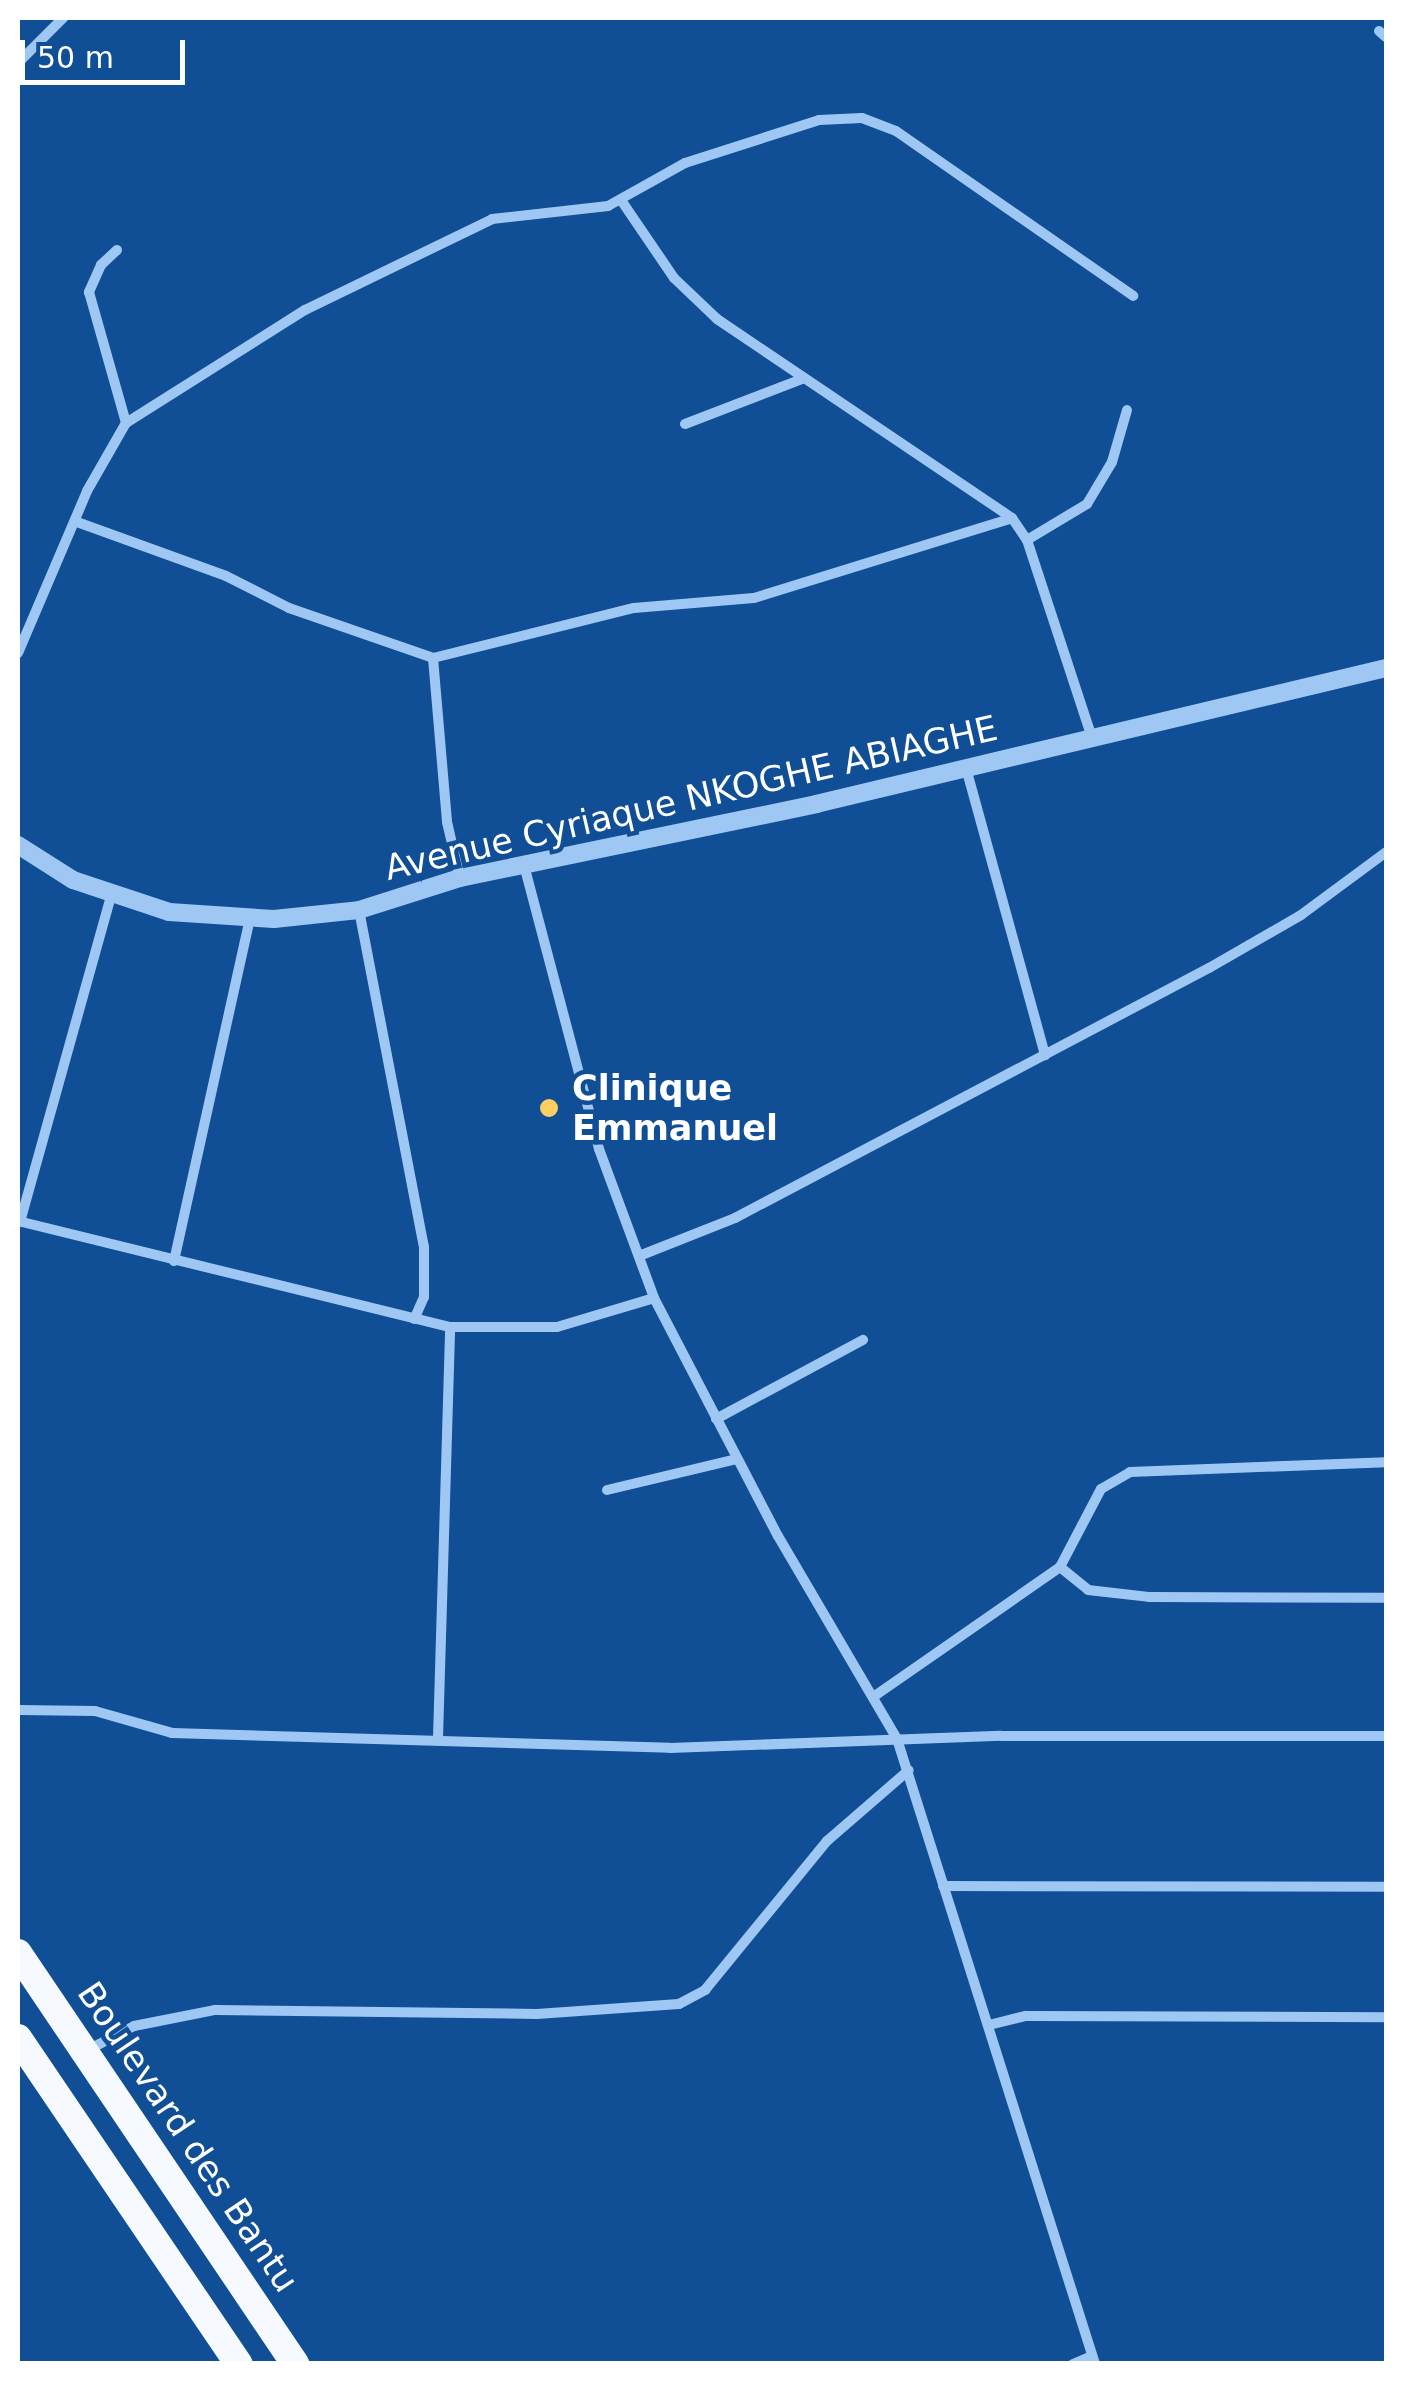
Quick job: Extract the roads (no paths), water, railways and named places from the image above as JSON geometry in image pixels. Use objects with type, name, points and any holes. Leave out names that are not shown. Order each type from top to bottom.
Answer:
[{"type":"highway","name":"Boulevard des Bantu","points":[[18,1953],[295,2364]]},
{"type":"highway","points":[[18,2038],[238,2364]]},
{"type":"street","points":[[18,63],[63,18]]},
{"type":"street","points":[[18,653],[76,522],[126,423],[305,310],[416,251],[492,219],[621,200],[685,163],[819,120],[862,118],[896,130],[1133,296]]},
{"type":"street","points":[[621,200],[689,296],[802,379],[1012,518],[1027,540],[1092,738]]},
{"type":"street","points":[[118,250],[101,265],[89,292],[126,423]]},
{"type":"street","points":[[685,424],[802,379]]},
{"type":"street","points":[[1027,540],[1087,504],[1112,462],[1127,410]]},
{"type":"street","points":[[76,522],[226,576],[289,608],[433,658],[634,608],[754,598],[1012,518]]},
{"type":"street","points":[[433,658],[447,822],[460,878]]},
{"type":"street","name":"Avenue Cyriaque NKOGHE ABIAGHE","points":[[18,845],[110,896],[169,912],[250,918],[359,910],[460,878],[966,768],[1386,668]]},
{"type":"street","points":[[966,768],[1045,1055]]},
{"type":"street","points":[[638,1256],[735,1218],[1045,1055],[1301,915],[1386,852]]},
{"type":"street","points":[[524,865],[599,1149],[654,1298],[737,1460],[876,1695],[909,1770],[1094,2360],[1073,2364]]},
{"type":"street","points":[[110,896],[19,1221],[450,1327],[557,1327],[654,1298]]},
{"type":"street","points":[[359,910],[424,1247],[424,1297],[414,1319]]},
{"type":"street","points":[[174,1260],[250,918]]},
{"type":"street","points":[[438,1738],[450,1327]]},
{"type":"street","points":[[716,1419],[863,1340]]},
{"type":"street","points":[[607,1490],[737,1460]]},
{"type":"street","points":[[876,1695],[1060,1567],[1101,1489],[1130,1472],[1386,1462]]},
{"type":"street","points":[[1060,1567],[1088,1590],[1149,1598],[1386,1598]]},
{"type":"street","points":[[18,1710],[95,1711],[172,1734],[438,1738],[670,1748],[897,1739],[1386,1736]]},
{"type":"street","points":[[86,2050],[134,2026],[215,2010],[537,2014],[679,2004],[705,1990],[827,1842],[909,1770]]},
{"type":"street","points":[[943,1886],[1386,1887]]},
{"type":"street","points":[[988,2025],[1026,2016],[1386,2018]]},
{"type":"place","name":"Clinique Emmanuel","points":[[549,1108]]}]
